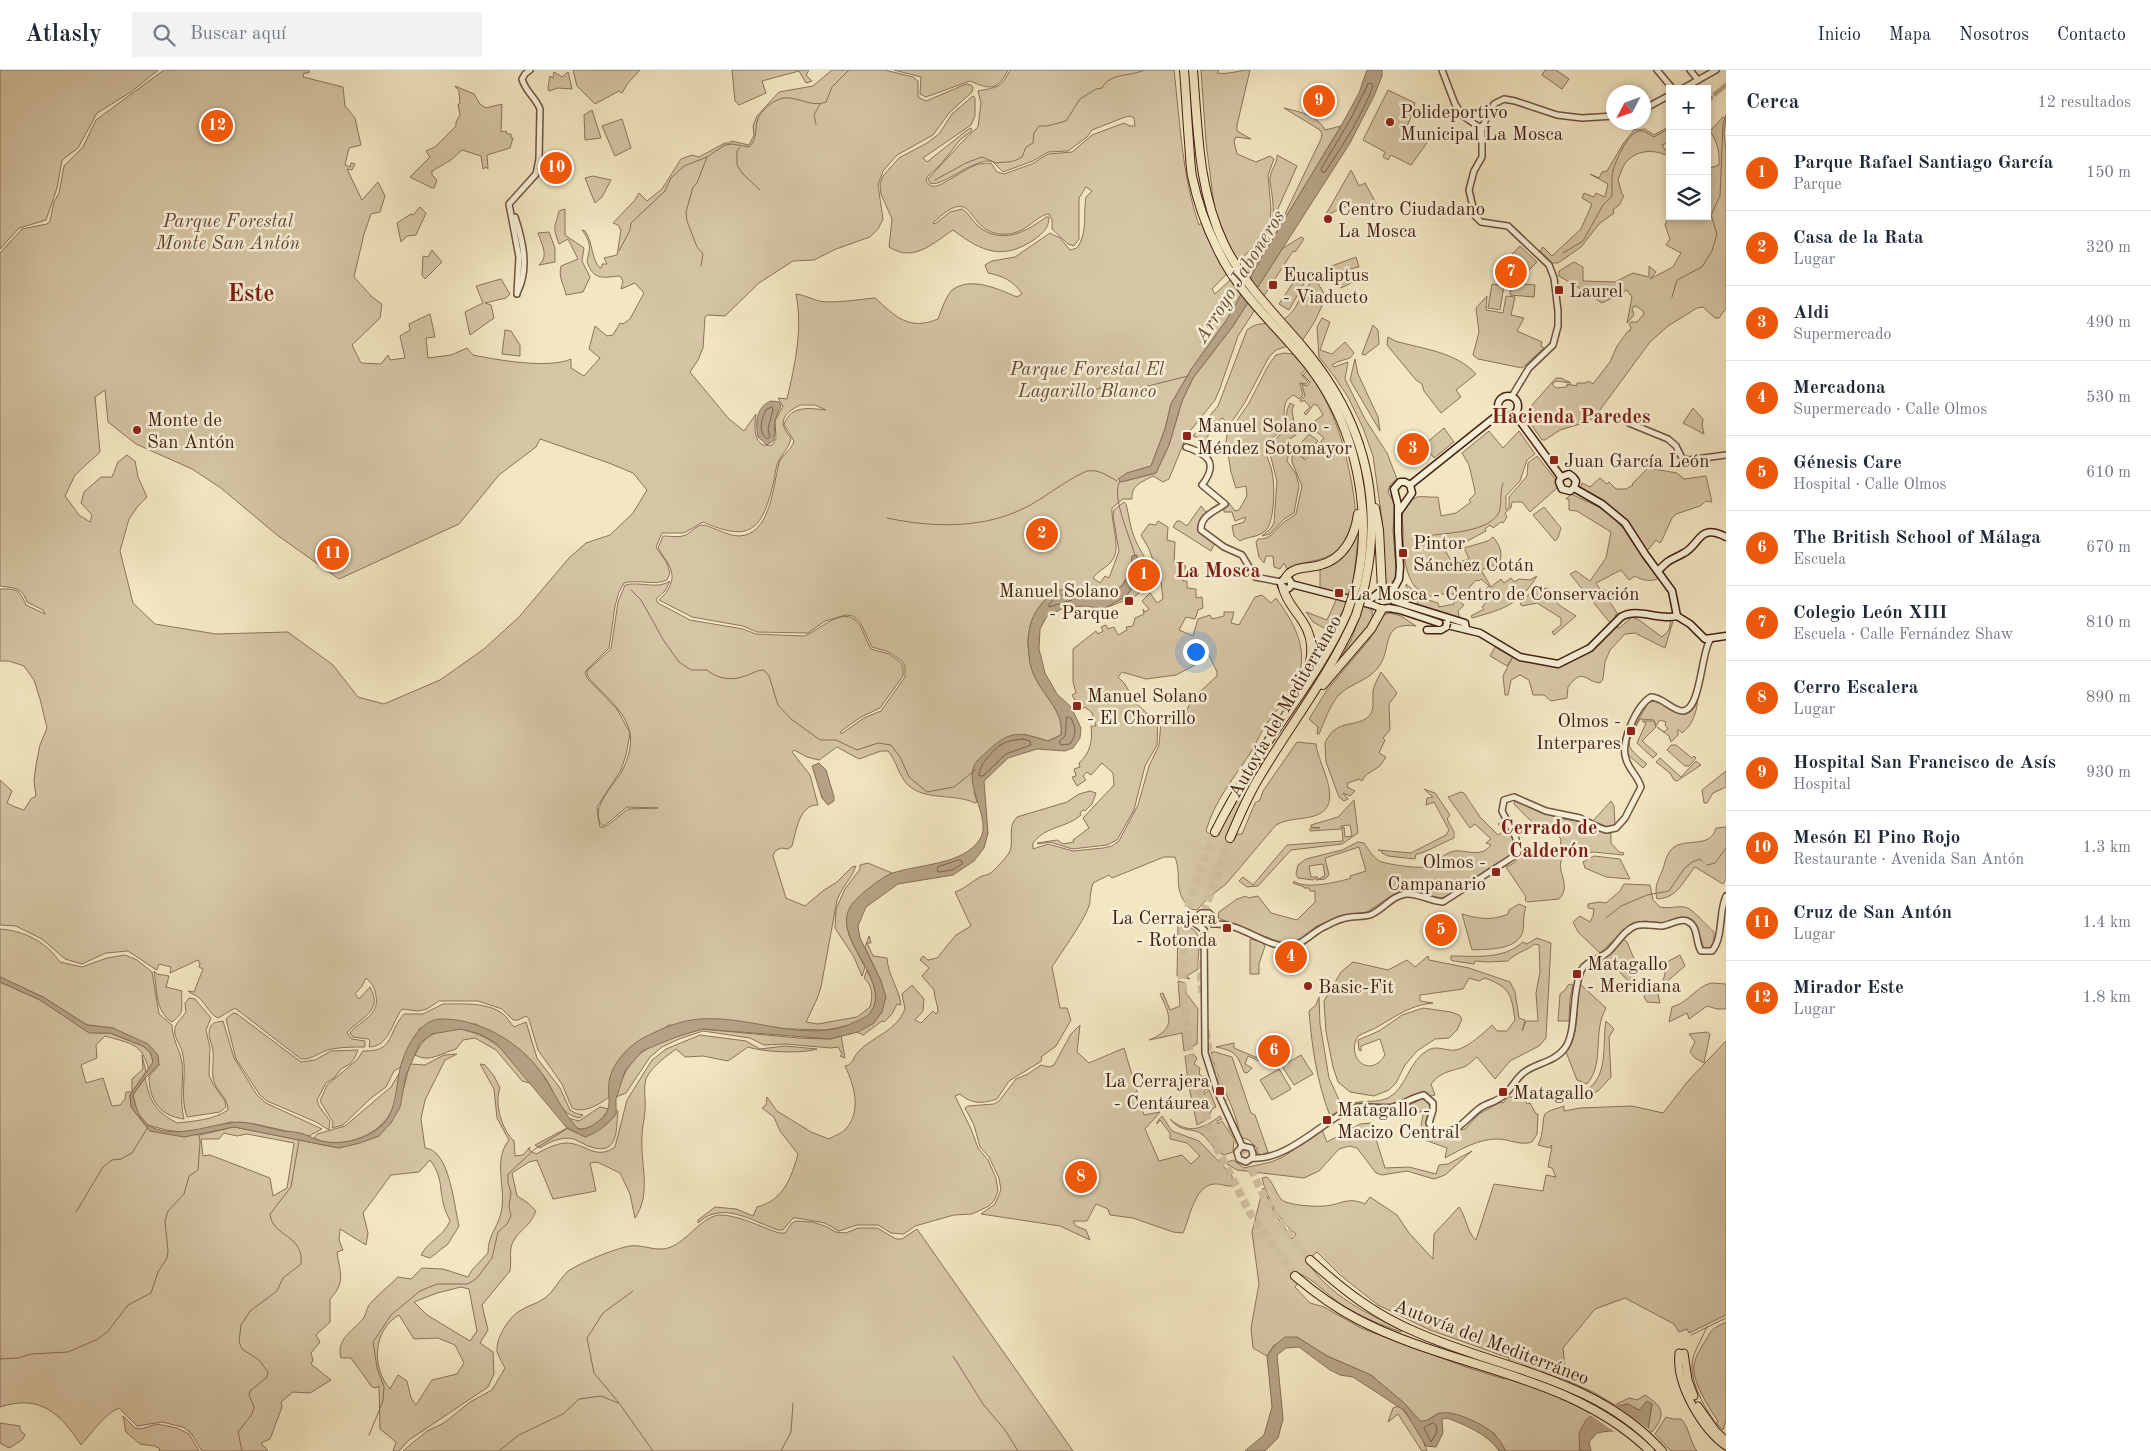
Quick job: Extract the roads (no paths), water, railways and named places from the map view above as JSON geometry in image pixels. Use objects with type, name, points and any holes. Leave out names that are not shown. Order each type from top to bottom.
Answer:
[{"type":"highway","name":"Autovía del Mediterráneo","points":[[1184,70],[1192,176],[1216,247],[1239,285],[1337,392],[1353,424],[1368,470],[1372,530],[1369,566],[1338,634],[1319,668],[1234,795],[1215,832]]},
{"type":"highway","name":"Autovía del Mediterráneo","points":[[1193,70],[1203,179],[1224,243],[1245,279],[1315,368],[1345,430],[1353,453],[1363,532],[1361,584],[1356,615],[1332,662],[1260,777],[1230,838]]},
{"type":"highway","points":[[1368,470],[1379,530],[1379,593]]},
{"type":"highway","points":[[1295,702],[1310,668],[1312,652],[1305,624],[1292,608],[1285,583],[1294,570],[1322,565],[1337,557],[1350,542],[1356,529],[1360,500]]},
{"type":"highway","points":[[1303,707],[1371,629],[1388,604]]},
{"type":"highway","name":"Autovía del Mediterráneo","points":[[1310,1260],[1348,1293],[1391,1321],[1506,1369],[1576,1401],[1601,1414],[1650,1451]]},
{"type":"highway","name":"Autovía del Mediterráneo","points":[[1295,1276],[1329,1303],[1359,1320],[1419,1344],[1556,1381],[1592,1396],[1631,1421],[1662,1451]]},
{"type":"highway","points":[[1576,1401],[1644,1451]]},
{"type":"highway","points":[[1631,1421],[1667,1451]]},
{"type":"main road","points":[[1500,413],[1499,401],[1503,396],[1512,396],[1518,404],[1515,414]]},
{"type":"main road","points":[[1500,413],[1509,416],[1515,414]]},
{"type":"main road","points":[[1410,485],[1500,413]]},
{"type":"main road","points":[[1515,414],[1562,477]]},
{"type":"main road","points":[[1566,474],[1573,476],[1576,481],[1574,488],[1570,491],[1562,489],[1560,485],[1562,477],[1566,474]]},
{"type":"main road","points":[[1388,604],[1396,588],[1400,572],[1398,516],[1394,489],[1396,485],[1405,482],[1410,485],[1412,493],[1401,506],[1398,516]]},
{"type":"main road","points":[[1574,488],[1602,504],[1619,518],[1672,591],[1677,616]]},
{"type":"main road","points":[[1396,497],[1400,500],[1406,500]]},
{"type":"main road","points":[[1658,571],[1669,559],[1684,553],[1703,535],[1715,533],[1726,538]]},
{"type":"main road","points":[[1285,583],[1361,601],[1388,604],[1465,626],[1520,657],[1558,664],[1590,648],[1627,613],[1665,617],[1677,616],[1690,624],[1702,638],[1710,640],[1726,636]]},
{"type":"main road","points":[[1361,601],[1379,593]]},
{"type":"main road","points":[[1379,593],[1388,604],[1446,625],[1465,626]]},
{"type":"main road","points":[[1379,593],[1375,601],[1439,618],[1446,625]]},
{"type":"main road","points":[[1427,630],[1441,630],[1446,625]]},
{"type":"main road","points":[[1726,1441],[1715,1430],[1698,1405],[1688,1380],[1682,1353],[1683,1380],[1694,1408],[1711,1432],[1726,1446]]},
{"type":"street","points":[[512,200],[522,239],[524,257],[523,280],[517,294],[519,256],[516,231],[509,209],[512,200],[536,174],[539,159],[540,109],[522,79],[530,70]]},
{"type":"street","points":[[1442,70],[1455,104],[1463,116],[1479,127],[1484,125]]},
{"type":"street","points":[[1657,70],[1670,85]]},
{"type":"street","points":[[1690,70],[1698,80]]},
{"type":"street","points":[[1689,85],[1716,70]]},
{"type":"street","points":[[1651,106],[1666,97]]},
{"type":"street","points":[[1512,396],[1529,368],[1551,347],[1557,336],[1558,311],[1552,272],[1549,265],[1508,226],[1481,222],[1475,216],[1469,190],[1474,170],[1482,158],[1481,134],[1484,125],[1491,108],[1498,101],[1504,99],[1557,115],[1582,118],[1606,116]]},
{"type":"street","points":[[1472,122],[1481,134]]},
{"type":"street","points":[[1629,423],[1672,442],[1682,458],[1689,460],[1726,455]]},
{"type":"street","points":[[1186,447],[1201,452],[1207,457],[1210,463],[1209,476],[1202,485],[1225,504],[1206,517],[1201,524],[1203,533],[1242,556],[1255,577],[1285,583]]},
{"type":"street","points":[[1213,924],[1240,928],[1284,946],[1291,946],[1303,941],[1320,928],[1334,921],[1348,917],[1367,916],[1404,894],[1414,894],[1443,902],[1516,855],[1518,843],[1516,835],[1502,811],[1504,800],[1509,798],[1514,797],[1558,815],[1580,818],[1606,830],[1616,828],[1625,818],[1641,787],[1639,779],[1625,758],[1624,744],[1626,736],[1643,705],[1651,697],[1657,697],[1678,709],[1684,710],[1689,708],[1696,698],[1705,651],[1710,640]]},
{"type":"street","points":[[1242,1146],[1237,1152],[1239,1159],[1246,1162],[1252,1158],[1262,1159],[1279,1154],[1352,1108],[1382,1108],[1400,1105],[1424,1095],[1430,1098],[1433,1103],[1429,1123],[1435,1132],[1452,1130],[1462,1125],[1481,1108],[1503,1096],[1526,1071],[1557,1056],[1564,1050],[1569,1042],[1572,1031],[1576,983],[1582,968],[1586,964],[1600,957],[1627,931],[1636,926],[1661,926],[1686,920],[1692,924],[1696,931],[1698,947],[1701,951],[1712,951],[1716,946],[1722,906],[1726,896]]},
{"type":"street","points":[[1201,913],[1209,913],[1214,920],[1213,924],[1209,929],[1204,930],[1196,924],[1196,917],[1201,913]]},
{"type":"street","points":[[1204,930],[1205,1053],[1217,1091],[1242,1146]]},
{"type":"street","points":[[1242,1146],[1251,1148],[1252,1158]]},
{"type":"water","points":[[1367,70],[1382,70],[1382,76],[1350,143],[1233,326],[1193,378],[1182,401],[1169,445],[1156,473],[1121,482],[1118,479],[1127,473],[1151,466],[1165,429],[1171,404],[1192,368],[1228,318],[1260,260],[1341,126],[1359,93]]},
{"type":"water","points":[[771,401],[779,402],[781,405],[775,420],[774,440],[767,445],[758,437],[757,421],[762,407]]},
{"type":"water","points":[[1137,555],[1137,576],[1127,596],[1103,609],[1086,606],[1066,607],[1047,616],[1040,629],[1039,649],[1045,673],[1057,694],[1071,707],[1081,728],[1080,738],[1073,748],[1065,751],[1037,749],[1008,758],[984,781],[988,833],[984,848],[974,861],[953,875],[898,884],[866,907],[858,926],[860,938],[881,981],[886,997],[882,1012],[874,1023],[858,1032],[830,1039],[702,1029],[676,1037],[642,1051],[625,1071],[616,1099],[616,1114],[602,1128],[585,1137],[567,1128],[496,1043],[480,1034],[461,1029],[432,1034],[420,1043],[406,1075],[400,1107],[391,1123],[379,1136],[360,1143],[339,1148],[234,1127],[184,1137],[150,1131],[131,1107],[130,1095],[153,1062],[150,1052],[143,1046],[110,1033],[89,1033],[40,1000],[0,982],[0,977],[43,997],[87,1025],[113,1028],[148,1044],[158,1055],[159,1065],[145,1078],[133,1095],[142,1119],[148,1125],[157,1129],[178,1132],[241,1122],[294,1132],[332,1143],[363,1137],[376,1130],[388,1117],[392,1109],[401,1065],[414,1036],[426,1024],[440,1019],[470,1023],[484,1028],[511,1043],[534,1063],[578,1129],[587,1128],[596,1123],[606,1113],[609,1102],[610,1077],[619,1059],[639,1040],[665,1028],[694,1020],[720,1019],[780,1028],[820,1031],[839,1028],[864,1018],[870,1013],[875,1000],[874,987],[869,973],[853,945],[848,930],[847,917],[852,904],[871,886],[893,873],[952,859],[973,848],[983,831],[983,823],[972,775],[977,761],[1004,738],[1017,734],[1048,741],[1061,735],[1059,718],[1035,678],[1030,664],[1029,634],[1036,611],[1051,594],[1059,590],[1068,590],[1099,597],[1115,592],[1121,587],[1129,574],[1132,556]]},
{"type":"water","points":[[819,763],[826,770],[834,797],[834,801],[828,805],[822,798],[812,766]]},
{"type":"water","points":[[1285,1337],[1297,1337],[1327,1356],[1371,1375],[1404,1403],[1420,1421],[1441,1413],[1461,1416],[1491,1431],[1506,1451],[1499,1451],[1482,1435],[1447,1418],[1442,1419],[1443,1433],[1436,1447],[1426,1446],[1405,1411],[1353,1377],[1340,1375],[1330,1370],[1299,1347],[1286,1348],[1277,1355],[1283,1419],[1278,1438],[1265,1451],[1245,1451],[1264,1435],[1272,1407],[1267,1356],[1274,1346]]},
{"type":"water","points":[[1647,1401],[1652,1404],[1648,1429],[1597,1433],[1589,1442],[1591,1451],[1580,1451],[1579,1433],[1586,1420],[1601,1409],[1628,1404],[1639,1410]]},
{"type":"waterway","points":[[619,251],[630,230],[631,223],[665,191],[671,178],[684,166],[707,157],[725,145],[732,144],[749,147],[755,138],[759,117],[771,104],[783,98],[815,104],[826,102],[832,87],[849,70]]},
{"type":"waterway","points":[[935,180],[966,163],[982,157],[996,163],[1012,161],[1022,157],[1026,147],[1033,143],[1034,133],[1039,126],[1066,121],[1080,99],[1096,89],[1102,88],[1110,79],[1144,70]]},
{"type":"waterway","points":[[1715,94],[1726,85]]},
{"type":"waterway","points":[[816,124],[814,115],[820,104]]},
{"type":"waterway","points":[[1672,297],[1677,280],[1702,267],[1712,251],[1717,234],[1711,215],[1720,196],[1723,124],[1726,115]]},
{"type":"waterway","points":[[1563,253],[1583,241],[1603,205],[1612,196],[1613,171],[1622,149],[1631,136],[1635,132],[1642,131],[1654,137],[1666,130]]},
{"type":"waterway","points":[[740,147],[737,151],[737,165],[742,173],[760,190]]},
{"type":"waterway","points":[[701,266],[703,254],[697,247],[687,221],[686,212],[693,187],[697,183],[707,157]]},
{"type":"waterway","points":[[1024,395],[1052,393],[1072,386],[1079,386],[1092,391],[1111,384],[1131,389],[1188,376]]},
{"type":"waterway","points":[[887,518],[953,525],[987,521],[1003,517],[1027,507],[1069,480],[1087,471],[1099,472],[1117,481]]},
{"type":"waterway","name":"Arroyo Jaboneros","points":[[1120,481],[1118,488],[1119,507],[1135,556]]},
{"type":"waterway","points":[[1433,535],[1478,528],[1493,520],[1499,511],[1503,483]]},
{"type":"waterway","points":[[631,590],[641,600],[664,641],[679,662],[691,670],[707,670],[725,678],[740,678],[756,671],[764,670],[769,676],[778,705],[791,719],[820,740],[836,740],[857,750],[878,743],[891,745],[900,757],[909,777],[927,792],[954,787],[975,770]]},
{"type":"waterway","points":[[1707,865],[1715,863],[1726,848]]},
{"type":"waterway","points":[[1606,918],[1621,906],[1647,895],[1669,891],[1684,869],[1692,862],[1700,859],[1703,862]]},
{"type":"waterway","points":[[76,1212],[103,1167],[112,1160],[121,1159],[132,1153],[148,1127]]},
{"type":"waterway","points":[[369,1435],[383,1401],[384,1387],[377,1368],[373,1342],[391,1315],[420,1291],[437,1284],[468,1284],[477,1278],[492,1258],[498,1232],[507,1224],[511,1216],[509,1206],[511,1192],[508,1174],[535,1149],[568,1128]]},
{"type":"waterway","points":[[0,1359],[18,1358],[32,1354],[68,1352],[98,1339],[108,1331],[128,1305],[151,1293],[158,1272],[167,1258],[165,1221],[168,1211],[184,1194],[189,1176],[198,1170],[199,1136]]},
{"type":"waterway","points":[[242,1451],[238,1432],[252,1414],[254,1407],[249,1395],[250,1391],[267,1377],[268,1372],[259,1360],[242,1349],[239,1342],[241,1325],[250,1311],[277,1291],[283,1278],[301,1264],[301,1254],[298,1247],[276,1227],[272,1222],[270,1214],[291,1187],[299,1141]]},
{"type":"waterway","points":[[633,1291],[603,1313],[587,1338],[594,1373],[619,1403],[653,1451]]},
{"type":"waterway","points":[[1691,1335],[1726,1318]]},
{"type":"waterway","points":[[1707,1327],[1694,1356],[1692,1371],[1699,1395],[1715,1422]]},
{"type":"waterway","points":[[953,1356],[983,1404],[1005,1430],[1018,1451]]},
{"type":"waterway","points":[[499,1451],[519,1435],[563,1414],[579,1399],[601,1396],[618,1403]]},
{"type":"waterway","points":[[781,1451],[791,1432],[793,1403]]},
{"type":"tunnel","points":[[1215,832],[1189,902],[1182,976],[1190,1060],[1214,1143],[1250,1213],[1295,1276]]},
{"type":"tunnel","points":[[1204,937],[1206,906],[1230,838]]},
{"type":"tunnel","points":[[1202,961],[1201,980],[1203,997]]},
{"type":"tunnel","points":[[1206,1031],[1209,1055],[1224,1102]]},
{"type":"tunnel","points":[[1231,1125],[1265,1199],[1291,1237],[1310,1260]]},
{"type":"place","name":"Hospital San Francisco de Asís","points":[[1319,101]]},
{"type":"place","name":"Polideportivo Municipal La Mosca","points":[[1390,122]]},
{"type":"place","name":"Mirador Este","points":[[217,126]]},
{"type":"place","name":"Mesón El Pino Rojo","points":[[556,168]]},
{"type":"place","name":"Centro Ciudadano La Mosca","points":[[1328,219]]},
{"type":"place","name":"Colegio León XIII","points":[[1511,272]]},
{"type":"place","name":"Eucaliptus - Viaducto","points":[[1273,285]]},
{"type":"place","name":"Laurel","points":[[1559,290]]},
{"type":"place","name":"Monte de San Antón","points":[[137,430]]},
{"type":"place","name":"Manuel Solano - Méndez Sotomayor","points":[[1187,436]]},
{"type":"place","name":"Aldi","points":[[1413,449]]},
{"type":"place","name":"Juan García León","points":[[1554,460]]},
{"type":"place","name":"Casa de la Rata","points":[[1042,534]]},
{"type":"place","name":"Pintor Sánchez Cotán","points":[[1403,553]]},
{"type":"place","name":"Cruz de San Antón","points":[[333,554]]},
{"type":"place","name":"Parque Rafael Santiago García","points":[[1144,575]]},
{"type":"place","name":"La Mosca - Centro de Conservación","points":[[1339,593]]},
{"type":"place","name":"Manuel Solano - Parque","points":[[1129,601]]},
{"type":"place","name":"Manuel Solano - El Chorrillo","points":[[1077,706]]},
{"type":"place","name":"Olmos - Interpares","points":[[1631,731]]},
{"type":"place","name":"Olmos - Campanario","points":[[1496,872]]},
{"type":"place","name":"La Cerrajera - Rotonda","points":[[1227,928]]},
{"type":"place","name":"Génesis Care","points":[[1441,930]]},
{"type":"place","name":"Mercadona","points":[[1291,957]]},
{"type":"place","name":"Matagallo - Meridiana","points":[[1577,974]]},
{"type":"place","name":"Basic-Fit","points":[[1308,986]]},
{"type":"place","name":"The British School of Málaga","points":[[1274,1051]]},
{"type":"place","name":"La Cerrajera - Centáurea","points":[[1220,1091]]},
{"type":"place","name":"Matagallo","points":[[1503,1092]]},
{"type":"place","name":"Matagallo - Macizo Central","points":[[1327,1120]]},
{"type":"place","name":"Cerro Escalera","points":[[1081,1177]]},
{"type":"district","name":"Este","points":[[251,293]]},
{"type":"district","name":"Hacienda Paredes","points":[[1571,416]]},
{"type":"district","name":"La Mosca","points":[[1218,570]]},
{"type":"district","name":"Cerrado de Calderón","points":[[1549,838]]},
{"type":"park label","name":"Parque Forestal Monte San Antón","points":[[228,231]]},
{"type":"park label","name":"Parque Forestal El Lagarillo Blanco","points":[[1087,379]]}]
